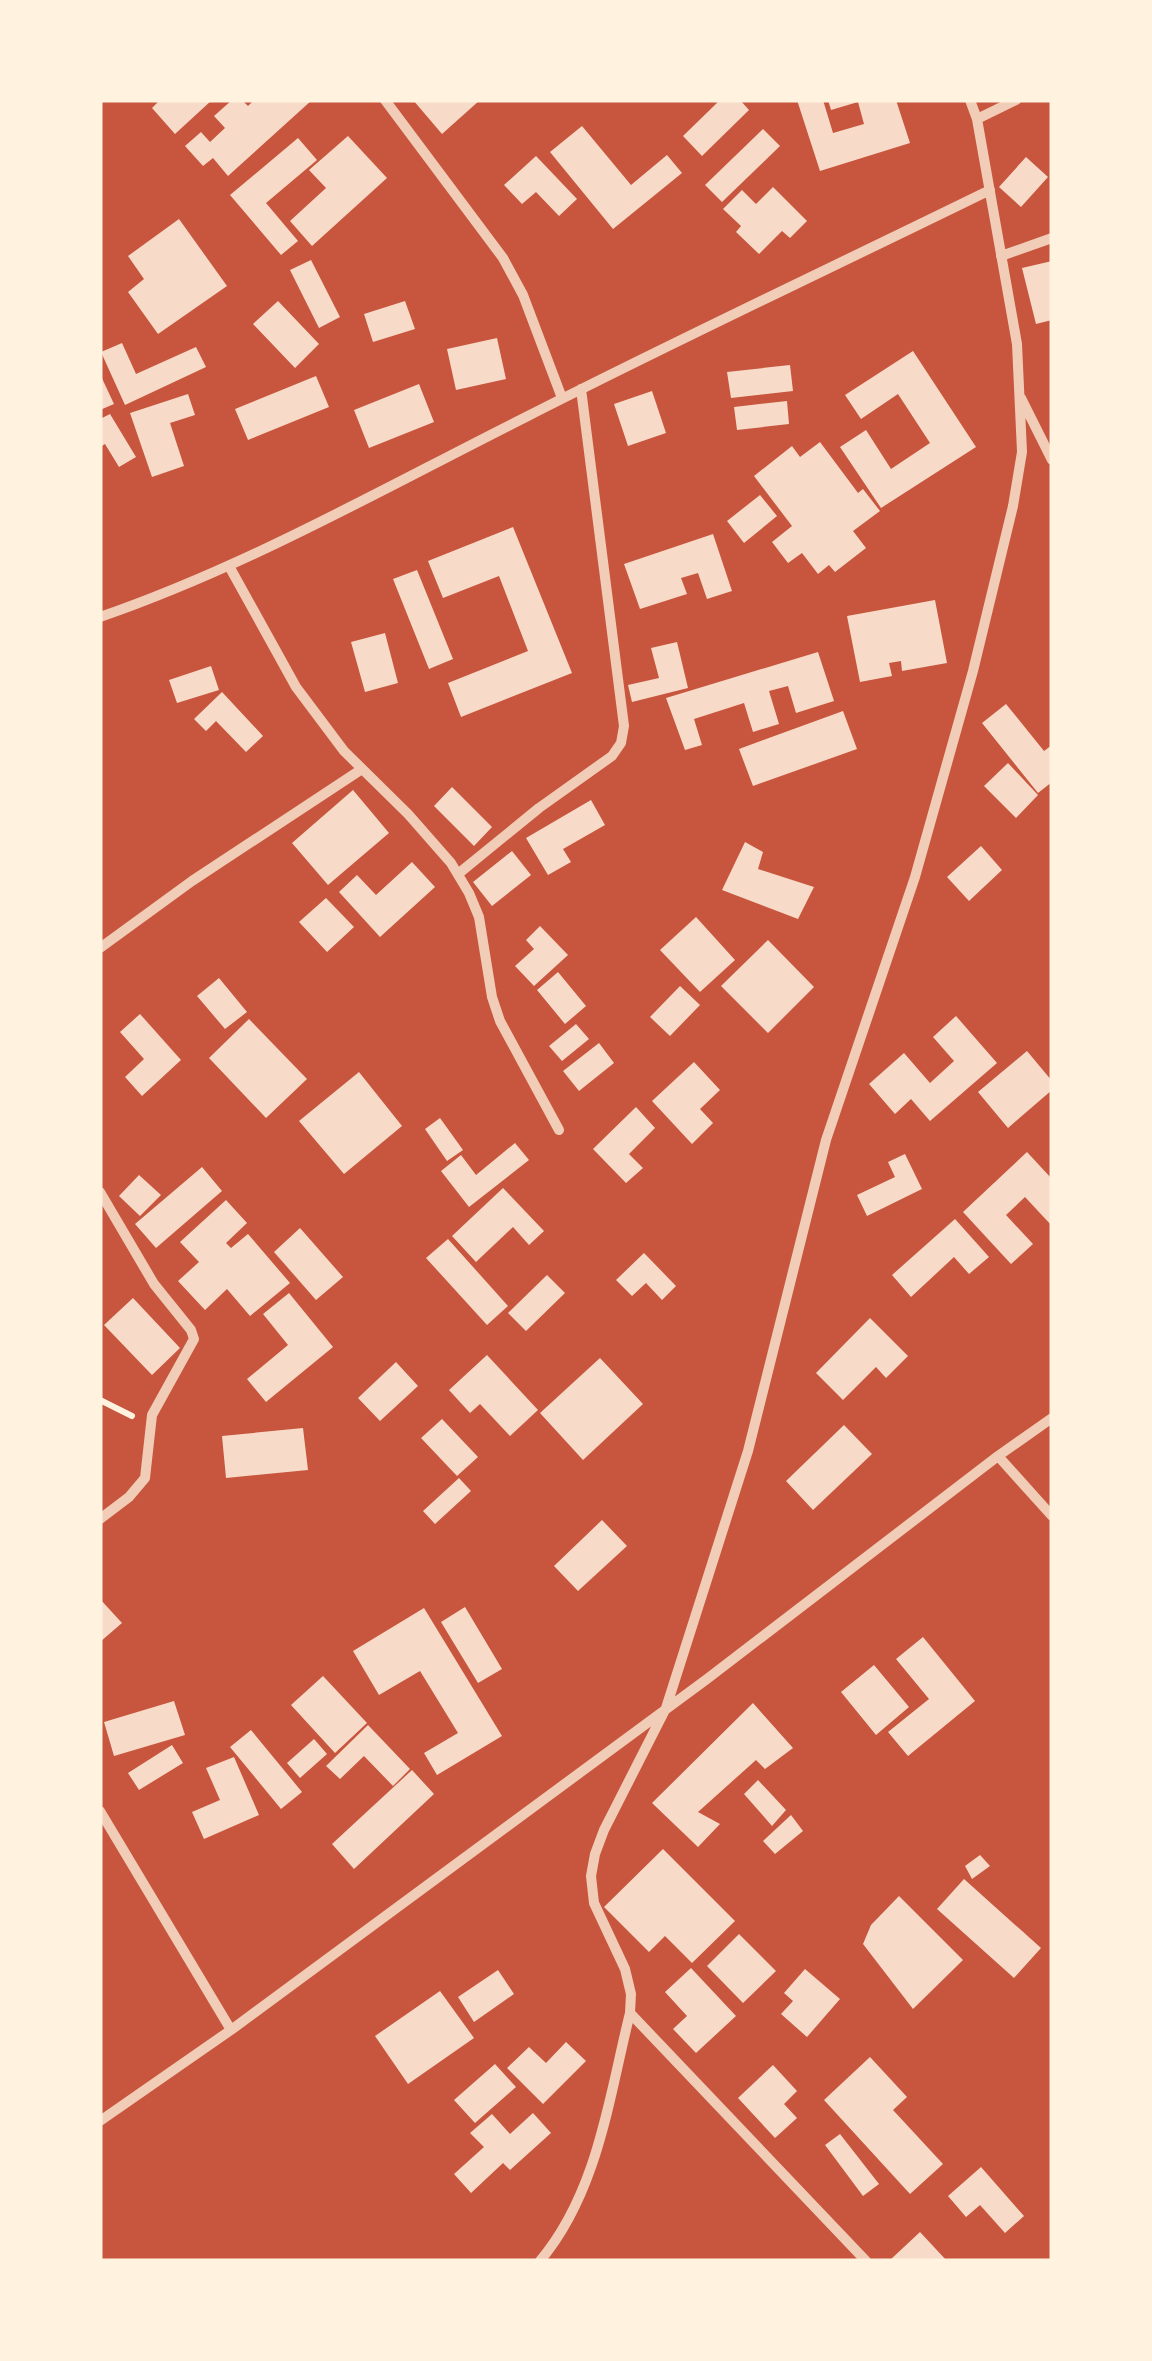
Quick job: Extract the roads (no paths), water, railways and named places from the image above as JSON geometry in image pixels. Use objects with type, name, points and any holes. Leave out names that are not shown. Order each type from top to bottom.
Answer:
[{"type":"street","points":[[385,100],[503,258],[523,295],[562,398]]},
{"type":"street","points":[[540,2261],[571,2213],[590,2173],[630,2013],[625,1968],[594,1904],[592,1876],[604,1830],[666,1708],[748,1450],[826,1140],[915,877],[973,672],[1014,506],[1022,452],[1017,344],[977,119],[970,100]]},
{"type":"street","points":[[977,119],[1016,100]]},
{"type":"street","points":[[100,617],[229,566],[562,398],[990,190]]},
{"type":"street","points":[[1001,256],[1052,238]]},
{"type":"street","points":[[458,874],[538,808],[598,768],[621,743],[624,726],[582,389]]},
{"type":"street","points":[[1020,395],[1052,460]]},
{"type":"street","points":[[229,566],[296,687],[344,751],[408,814],[458,874],[480,917],[492,997],[500,1021],[559,1130]]},
{"type":"street","points":[[100,948],[192,881],[362,769]]},
{"type":"street","points":[[100,1192],[154,1284],[194,1339],[152,1415],[145,1478],[100,1520]]},
{"type":"street","points":[[100,2121],[231,2030],[1052,1418]]},
{"type":"street","points":[[998,1456],[1052,1516]]},
{"type":"street","points":[[100,1811],[231,2030]]},
{"type":"street","points":[[630,2013],[866,2261]]}]
